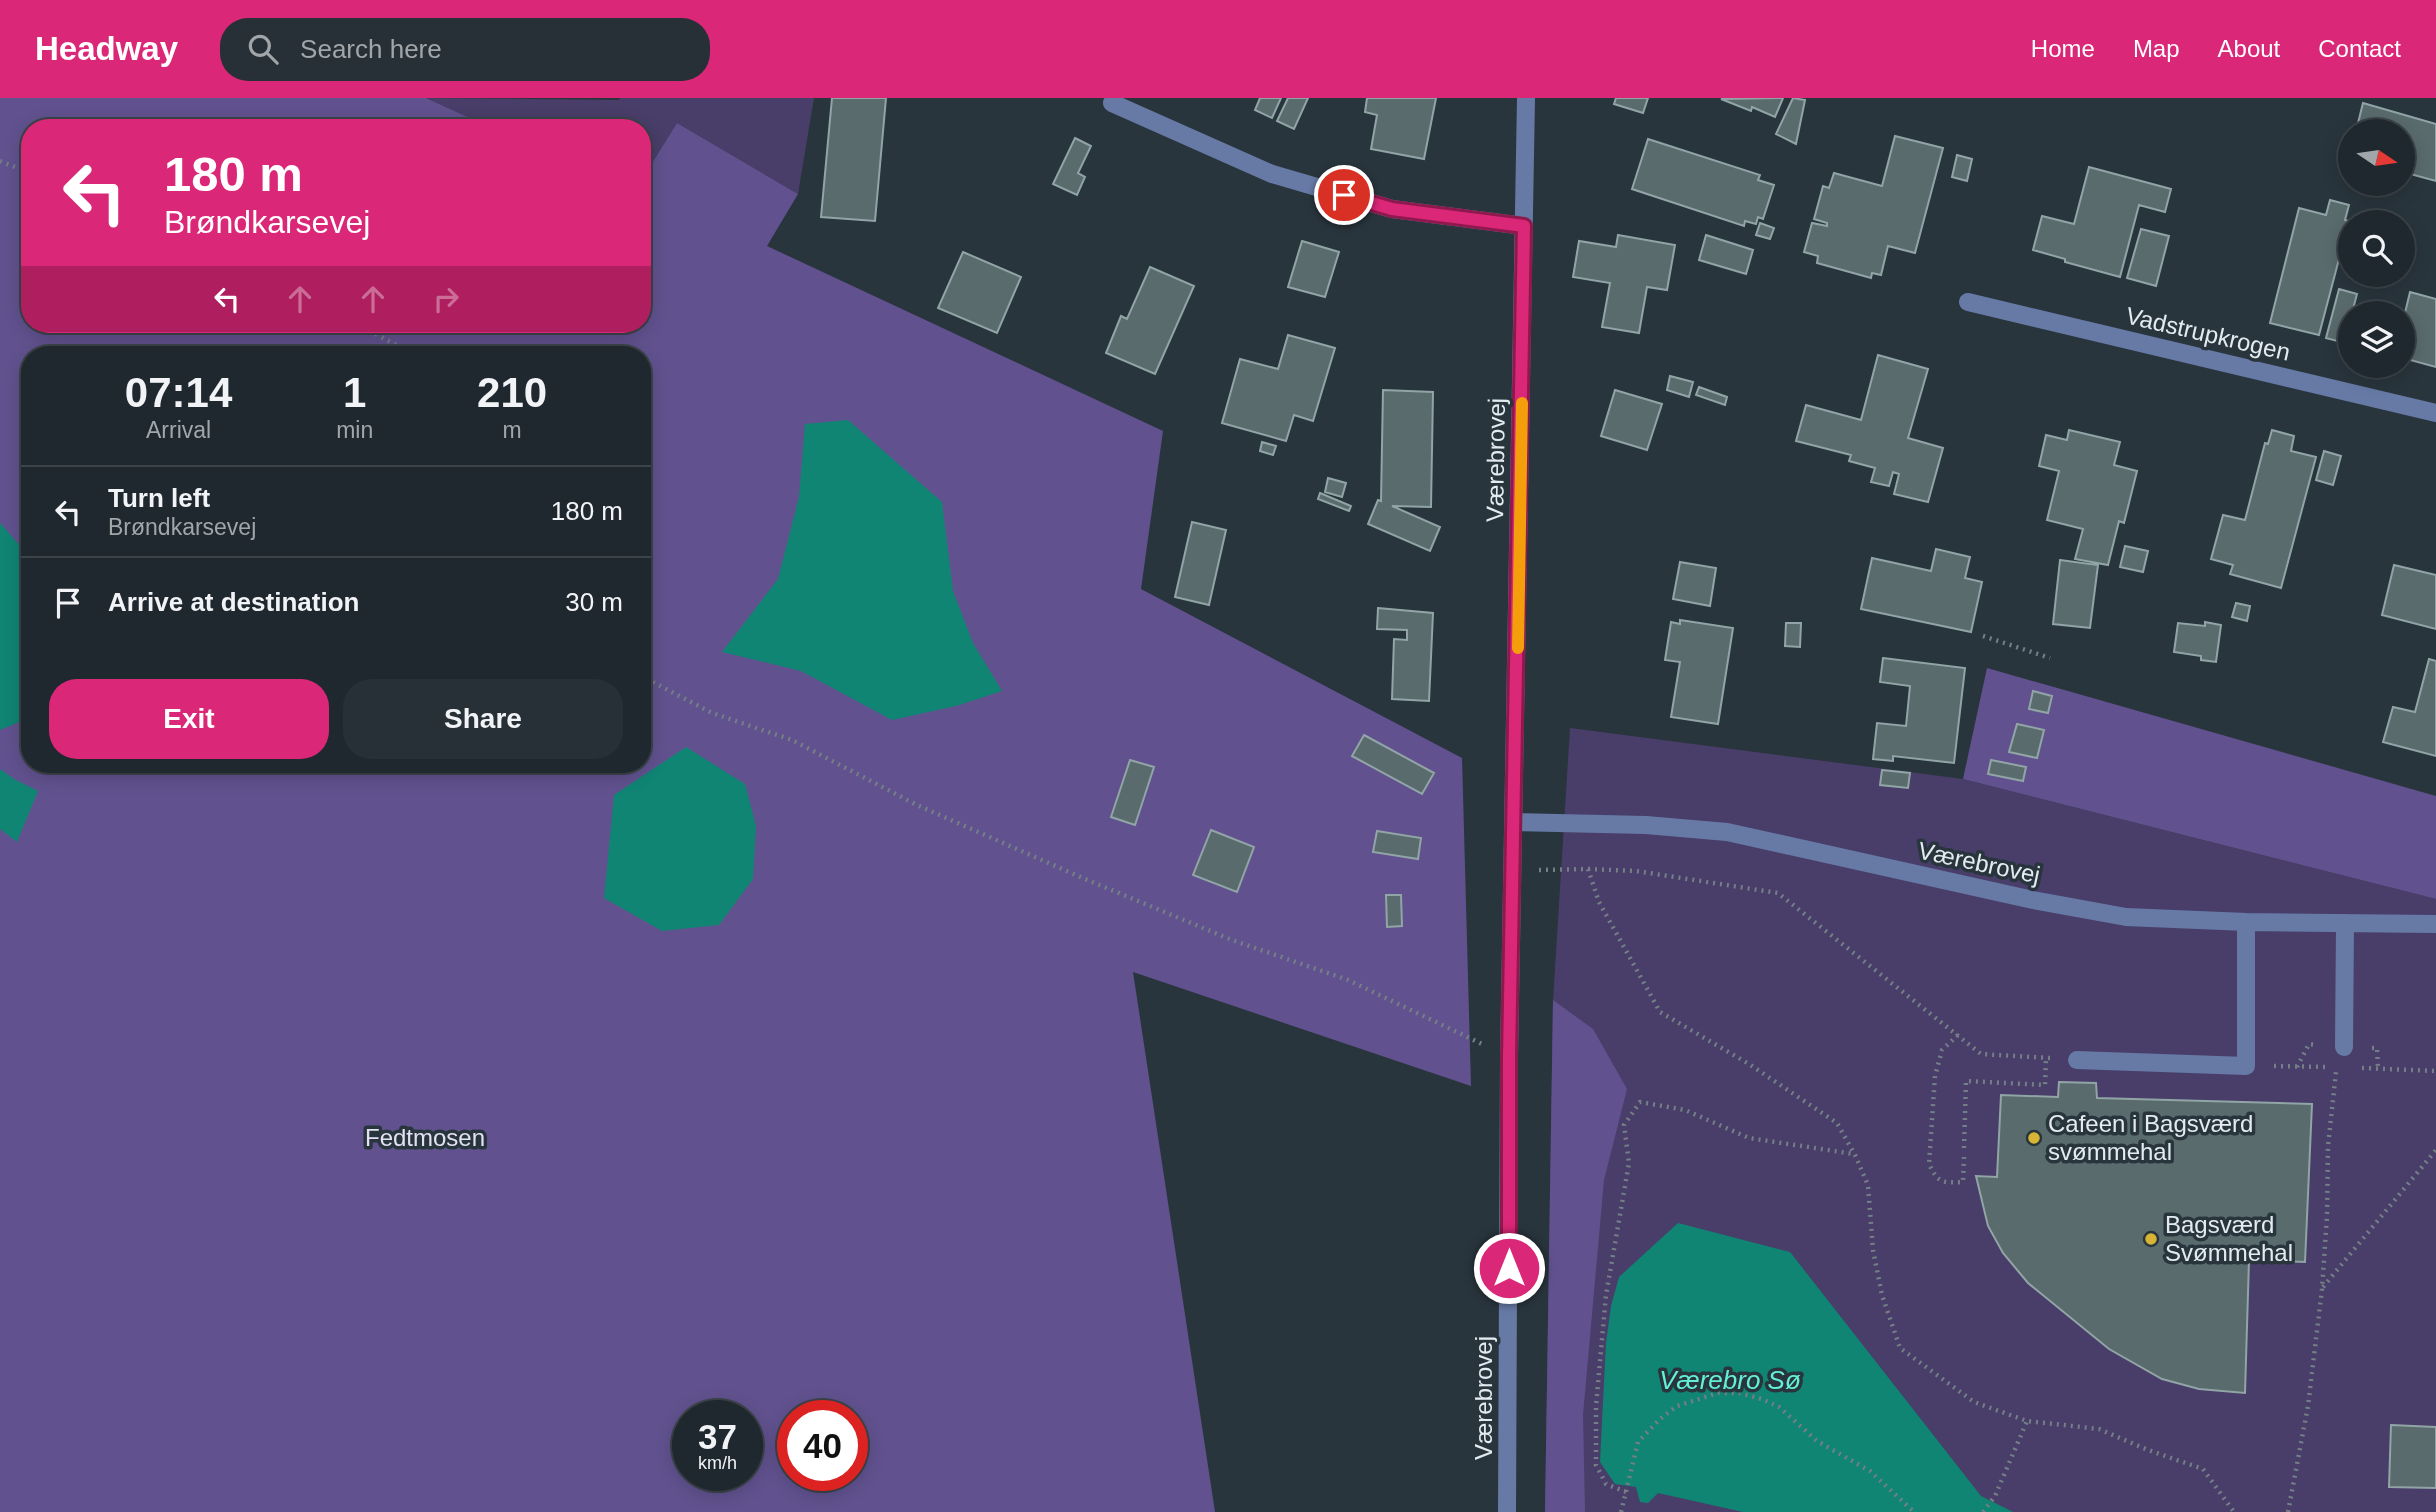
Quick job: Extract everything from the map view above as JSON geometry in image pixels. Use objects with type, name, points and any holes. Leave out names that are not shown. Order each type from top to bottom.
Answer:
[{"type":"street","name":"Værebrovej","points":[[1507,1512],[1509,1057],[1527,98]]},
{"type":"street","points":[[1112,103],[1272,174],[1392,209],[1524,226]]},
{"type":"street","name":"Vadstrupkrogen","points":[[1968,302],[2436,413]]},
{"type":"street","name":"Værebrovej","points":[[1514,822],[1646,825],[1727,832],[2033,900],[2126,917],[2246,922],[2436,924]]},
{"type":"street","points":[[2077,1060],[2245,1066],[2246,922]]},
{"type":"street","points":[[2344,1047],[2345,923]]},
{"type":"path","points":[[0,161],[21,169]]},
{"type":"path","points":[[374,333],[398,346]]},
{"type":"path","points":[[1983,636],[2050,658]]},
{"type":"path","points":[[651,681],[712,713],[792,740],[929,810],[1085,879],[1232,940],[1348,980],[1509,1057]]},
{"type":"path","points":[[1588,869],[1599,902],[1660,1012],[1749,1064],[1837,1123],[1868,1185],[1873,1250],[1882,1295],[1900,1348],[1974,1402],[2027,1421],[2099,1429],[2203,1469],[2234,1512]]},
{"type":"path","points":[[1514,871],[1636,871],[1778,893],[1981,1054],[2077,1060]]},
{"type":"path","points":[[1958,1035],[1942,1051],[1935,1076],[1929,1164],[1935,1177],[1944,1182],[1963,1182],[1964,1157]]},
{"type":"path","points":[[1964,1148],[1966,1081],[2045,1085],[2046,1058]]},
{"type":"path","points":[[2288,1512],[2308,1406],[2322,1289],[2328,1146],[2336,1068]]},
{"type":"path","points":[[1626,1492],[1606,1485],[1596,1465],[1596,1406],[1606,1295],[1629,1163],[1624,1125],[1640,1102],[1685,1110],[1749,1138],[1855,1155]]},
{"type":"path","points":[[2322,1289],[2436,1150]]},
{"type":"path","points":[[1621,1512],[1639,1442],[1660,1419],[1677,1406],[1718,1393],[1739,1393],[1779,1407],[1817,1441],[1870,1471],[1914,1512]]},
{"type":"path","points":[[1983,1512],[1995,1496],[2027,1421]]},
{"type":"shaded area","points":[[426,98],[814,98],[798,194],[677,123],[651,165],[651,119],[472,119]]},
{"type":"shaded area","points":[[1570,728],[1963,779],[2436,899],[2436,1512],[1545,1512],[1553,1000]]},
{"type":"green space","name":"Fedtmosen","points":[[0,98],[426,98],[472,119],[21,119],[21,333],[651,333],[651,165],[677,123],[798,194],[767,246],[1163,431],[1141,589],[1462,758],[1471,1086],[1133,972],[1215,1512],[0,1512]]},
{"type":"green space","points":[[1987,668],[2436,796],[2436,899],[1963,779]]},
{"type":"green space","points":[[1553,1000],[1593,1029],[1627,1089],[1604,1180],[1583,1415],[1585,1512],[1545,1512]]},
{"type":"water","points":[[848,420],[942,502],[953,591],[973,643],[1002,691],[956,706],[892,720],[801,671],[722,652],[778,579],[799,497],[805,424]]},
{"type":"water","points":[[0,523],[21,547],[21,721],[0,730]]},
{"type":"water","points":[[686,747],[745,784],[756,826],[753,879],[719,925],[662,931],[604,898],[614,795],[651,773],[651,770]]},
{"type":"water","points":[[0,769],[38,791],[17,842],[0,829]]},
{"type":"water","name":"Værebro Sø","points":[[1678,1223],[1790,1252],[1981,1496],[2013,1512],[1743,1512],[1658,1493],[1648,1503],[1640,1502],[1636,1487],[1615,1484],[1600,1462],[1606,1343],[1611,1306],[1619,1277]]},
{"type":"building","points":[[832,98],[886,98],[875,221],[821,217]]},
{"type":"building","points":[[1260,98],[1281,98],[1272,118],[1255,110]]},
{"type":"building","points":[[1288,98],[1308,98],[1294,129],[1277,121]]},
{"type":"building","points":[[1367,98],[1436,98],[1424,159],[1371,149],[1377,115],[1365,112]]},
{"type":"building","points":[[1616,98],[1648,98],[1643,113],[1614,104]]},
{"type":"building","points":[[1783,98],[1775,117],[1752,107],[1751,111],[1721,99]]},
{"type":"building","points":[[1793,98],[1805,100],[1796,144],[1776,134]]},
{"type":"building","points":[[2363,103],[2436,124],[2436,181],[2415,175],[2415,119],[2359,119]]},
{"type":"building","points":[[1895,136],[1943,148],[1915,253],[1888,246],[1881,275],[1872,273],[1871,278],[1817,263],[1818,256],[1804,252],[1812,223],[1827,226],[1827,223],[1814,219],[1823,186],[1829,188],[1834,173],[1882,186]]},
{"type":"building","points":[[1075,138],[1091,146],[1078,173],[1085,177],[1077,195],[1053,184]]},
{"type":"building","points":[[1648,139],[1760,175],[1758,180],[1774,185],[1763,219],[1758,217],[1756,224],[1745,221],[1744,226],[1632,189]]},
{"type":"building","points":[[1957,155],[1972,159],[1967,181],[1952,177]]},
{"type":"building","points":[[2089,167],[2171,189],[2165,212],[2139,205],[2120,277],[2033,250],[2042,216],[2074,224]]},
{"type":"building","points":[[2330,200],[2349,205],[2348,210],[2338,210],[2338,263],[2319,335],[2270,323],[2299,208],[2326,215]]},
{"type":"building","points":[[1760,223],[1774,228],[1770,239],[1756,235]]},
{"type":"building","points":[[2141,229],[2169,236],[2156,286],[2127,278]]},
{"type":"building","points":[[1618,235],[1675,245],[1667,290],[1647,287],[1639,333],[1602,327],[1610,283],[1573,277],[1579,241],[1616,247]]},
{"type":"building","points":[[1706,235],[1753,250],[1746,274],[1699,260]]},
{"type":"building","points":[[1302,241],[1339,252],[1325,297],[1288,287]]},
{"type":"building","points":[[963,252],[1021,277],[997,333],[938,308]]},
{"type":"building","points":[[1150,267],[1194,286],[1155,374],[1106,353],[1121,316],[1127,319]]},
{"type":"building","points":[[2339,289],[2357,294],[2355,301],[2338,301],[2338,341],[2326,338]]},
{"type":"building","points":[[2410,292],[2436,299],[2436,367],[2415,361],[2415,301],[2408,301]]},
{"type":"building","points":[[1288,335],[1335,348],[1313,421],[1294,415],[1286,441],[1222,423],[1240,359],[1278,369]]},
{"type":"building","points":[[1878,355],[1928,369],[1908,438],[1943,448],[1928,502],[1894,494],[1899,474],[1893,472],[1889,486],[1871,482],[1875,468],[1849,461],[1851,455],[1796,441],[1806,405],[1861,420]]},
{"type":"building","points":[[1670,376],[1693,382],[1689,397],[1667,390]]},
{"type":"building","points":[[1699,387],[1727,397],[1725,405],[1696,395]]},
{"type":"building","points":[[1383,390],[1433,392],[1431,507],[1392,506],[1440,527],[1430,551],[1368,524],[1378,500],[1381,501]]},
{"type":"building","points":[[1615,390],[1662,404],[1647,450],[1601,436]]},
{"type":"building","points":[[2069,430],[2120,442],[2114,465],[2137,471],[2124,523],[2119,521],[2108,565],[2075,559],[2083,529],[2047,520],[2059,471],[2039,466],[2046,435],[2067,440]]},
{"type":"building","points":[[2272,430],[2294,436],[2291,451],[2316,457],[2281,588],[2230,574],[2233,565],[2211,559],[2223,515],[2245,520],[2265,443],[2268,444]]},
{"type":"building","points":[[1262,442],[1276,446],[1273,455],[1260,451]]},
{"type":"building","points":[[2324,451],[2341,456],[2333,485],[2316,480]]},
{"type":"building","points":[[1328,478],[1346,483],[1342,497],[1325,492]]},
{"type":"building","points":[[1320,493],[1351,506],[1349,511],[1318,499]]},
{"type":"building","points":[[1192,522],[1226,530],[1209,605],[1175,597]]},
{"type":"building","points":[[2125,546],[2148,551],[2143,572],[2120,567]]},
{"type":"building","points":[[1936,549],[1970,557],[1965,578],[1982,582],[1971,632],[1861,609],[1872,558],[1931,571]]},
{"type":"building","points":[[2060,560],[2098,565],[2090,628],[2053,624]]},
{"type":"building","points":[[1680,562],[1716,568],[1710,606],[1673,599]]},
{"type":"building","points":[[2394,565],[2436,575],[2436,629],[2382,615]]},
{"type":"building","points":[[2236,603],[2250,606],[2247,621],[2232,617]]},
{"type":"building","points":[[1378,608],[1433,613],[1429,701],[1392,699],[1394,639],[1407,640],[1407,630],[1377,629]]},
{"type":"building","points":[[1680,620],[1733,628],[1718,724],[1671,717],[1680,662],[1665,660],[1671,622],[1680,624]]},
{"type":"building","points":[[2205,622],[2221,625],[2216,662],[2201,660],[2201,656],[2174,652],[2178,623],[2205,626]]},
{"type":"building","points":[[1786,623],[1801,623],[1800,647],[1785,646]]},
{"type":"building","points":[[1883,658],[1965,668],[1954,763],[1893,756],[1893,761],[1873,759],[1877,723],[1906,726],[1910,686],[1880,682]]},
{"type":"building","points":[[2429,659],[2436,661],[2436,756],[2383,742],[2393,707],[2415,712]]},
{"type":"building","points":[[2033,691],[2052,696],[2048,713],[2029,709]]},
{"type":"building","points":[[2017,724],[2044,730],[2037,758],[2009,752]]},
{"type":"building","points":[[1364,735],[1434,773],[1422,794],[1352,756]]},
{"type":"building","points":[[1130,760],[1154,767],[1135,825],[1111,817]]},
{"type":"building","points":[[1991,760],[2026,767],[2023,781],[1988,774]]},
{"type":"building","points":[[1882,770],[1910,773],[1908,788],[1880,785]]},
{"type":"building","points":[[1211,830],[1254,847],[1237,892],[1193,875]]},
{"type":"building","points":[[1377,831],[1421,838],[1418,859],[1373,852]]},
{"type":"building","points":[[1386,895],[1401,895],[1402,926],[1387,927]]},
{"type":"building","name":"Bagsværd Svømmehal","points":[[2059,1082],[2096,1083],[2097,1098],[2312,1104],[2305,1262],[2249,1260],[2245,1393],[2199,1389],[2162,1379],[2109,1349],[2028,1283],[2003,1253],[1988,1226],[1976,1176],[1997,1177],[2001,1095],[2058,1097]]},
{"type":"building","points":[[2391,1425],[2436,1427],[2436,1488],[2389,1487]]},
{"type":"slow traffic","points":[[1518,648],[1522,403]]},
{"type":"place","name":"Cafeen i Bagsværd svømmehal","points":[[2034,1138]]},
{"type":"place","name":"Bagsværd Svømmehal","points":[[2151,1239]]},
{"type":"route","points":[[1344,195],[1392,209],[1524,226],[1509,1057],[1509,1268]]}]
